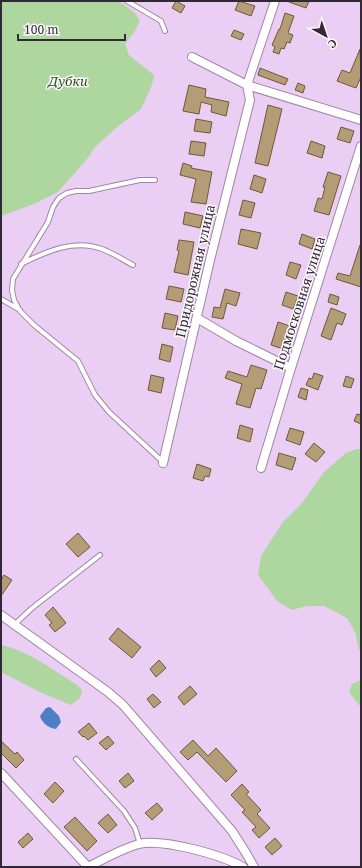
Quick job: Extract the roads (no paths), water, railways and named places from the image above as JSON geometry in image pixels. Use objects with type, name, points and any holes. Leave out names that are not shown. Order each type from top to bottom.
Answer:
[{"type":"street","points":[[247,85],[274,1]]},
{"type":"street","points":[[192,57],[247,85],[361,120]]},
{"type":"street","name":"Придорожная улица","points":[[163,462],[234,158],[250,100],[247,85]]},
{"type":"street","name":"Подмосковная улица","points":[[261,468],[361,146]]},
{"type":"street","points":[[197,318],[291,368]]},
{"type":"street","points":[[1,615],[108,692],[123,706],[232,831],[254,867]]},
{"type":"street","points":[[1,772],[88,867],[118,852],[140,844],[154,843],[178,846],[211,854],[243,867]]},
{"type":"lane","points":[[127,1],[160,20],[165,31]]},
{"type":"lane","points":[[20,311],[14,300],[12,290],[13,279],[48,222],[53,207],[60,198],[67,193],[76,191],[96,190],[140,180],[155,180]]},
{"type":"lane","points":[[21,264],[45,252],[65,247],[86,245],[103,250],[133,264]]},
{"type":"lane","points":[[1,299],[20,311],[34,325],[78,361],[96,395],[109,412],[163,462]]},
{"type":"lane","points":[[14,625],[31,609],[100,555]]},
{"type":"lane","points":[[76,759],[124,812],[135,828],[140,844]]},
{"type":"water","points":[[50,707],[59,716],[61,722],[56,729],[50,728],[46,725],[40,716],[46,708]]},
{"type":"park label","name":"Дубки","points":[[68,81]]}]
